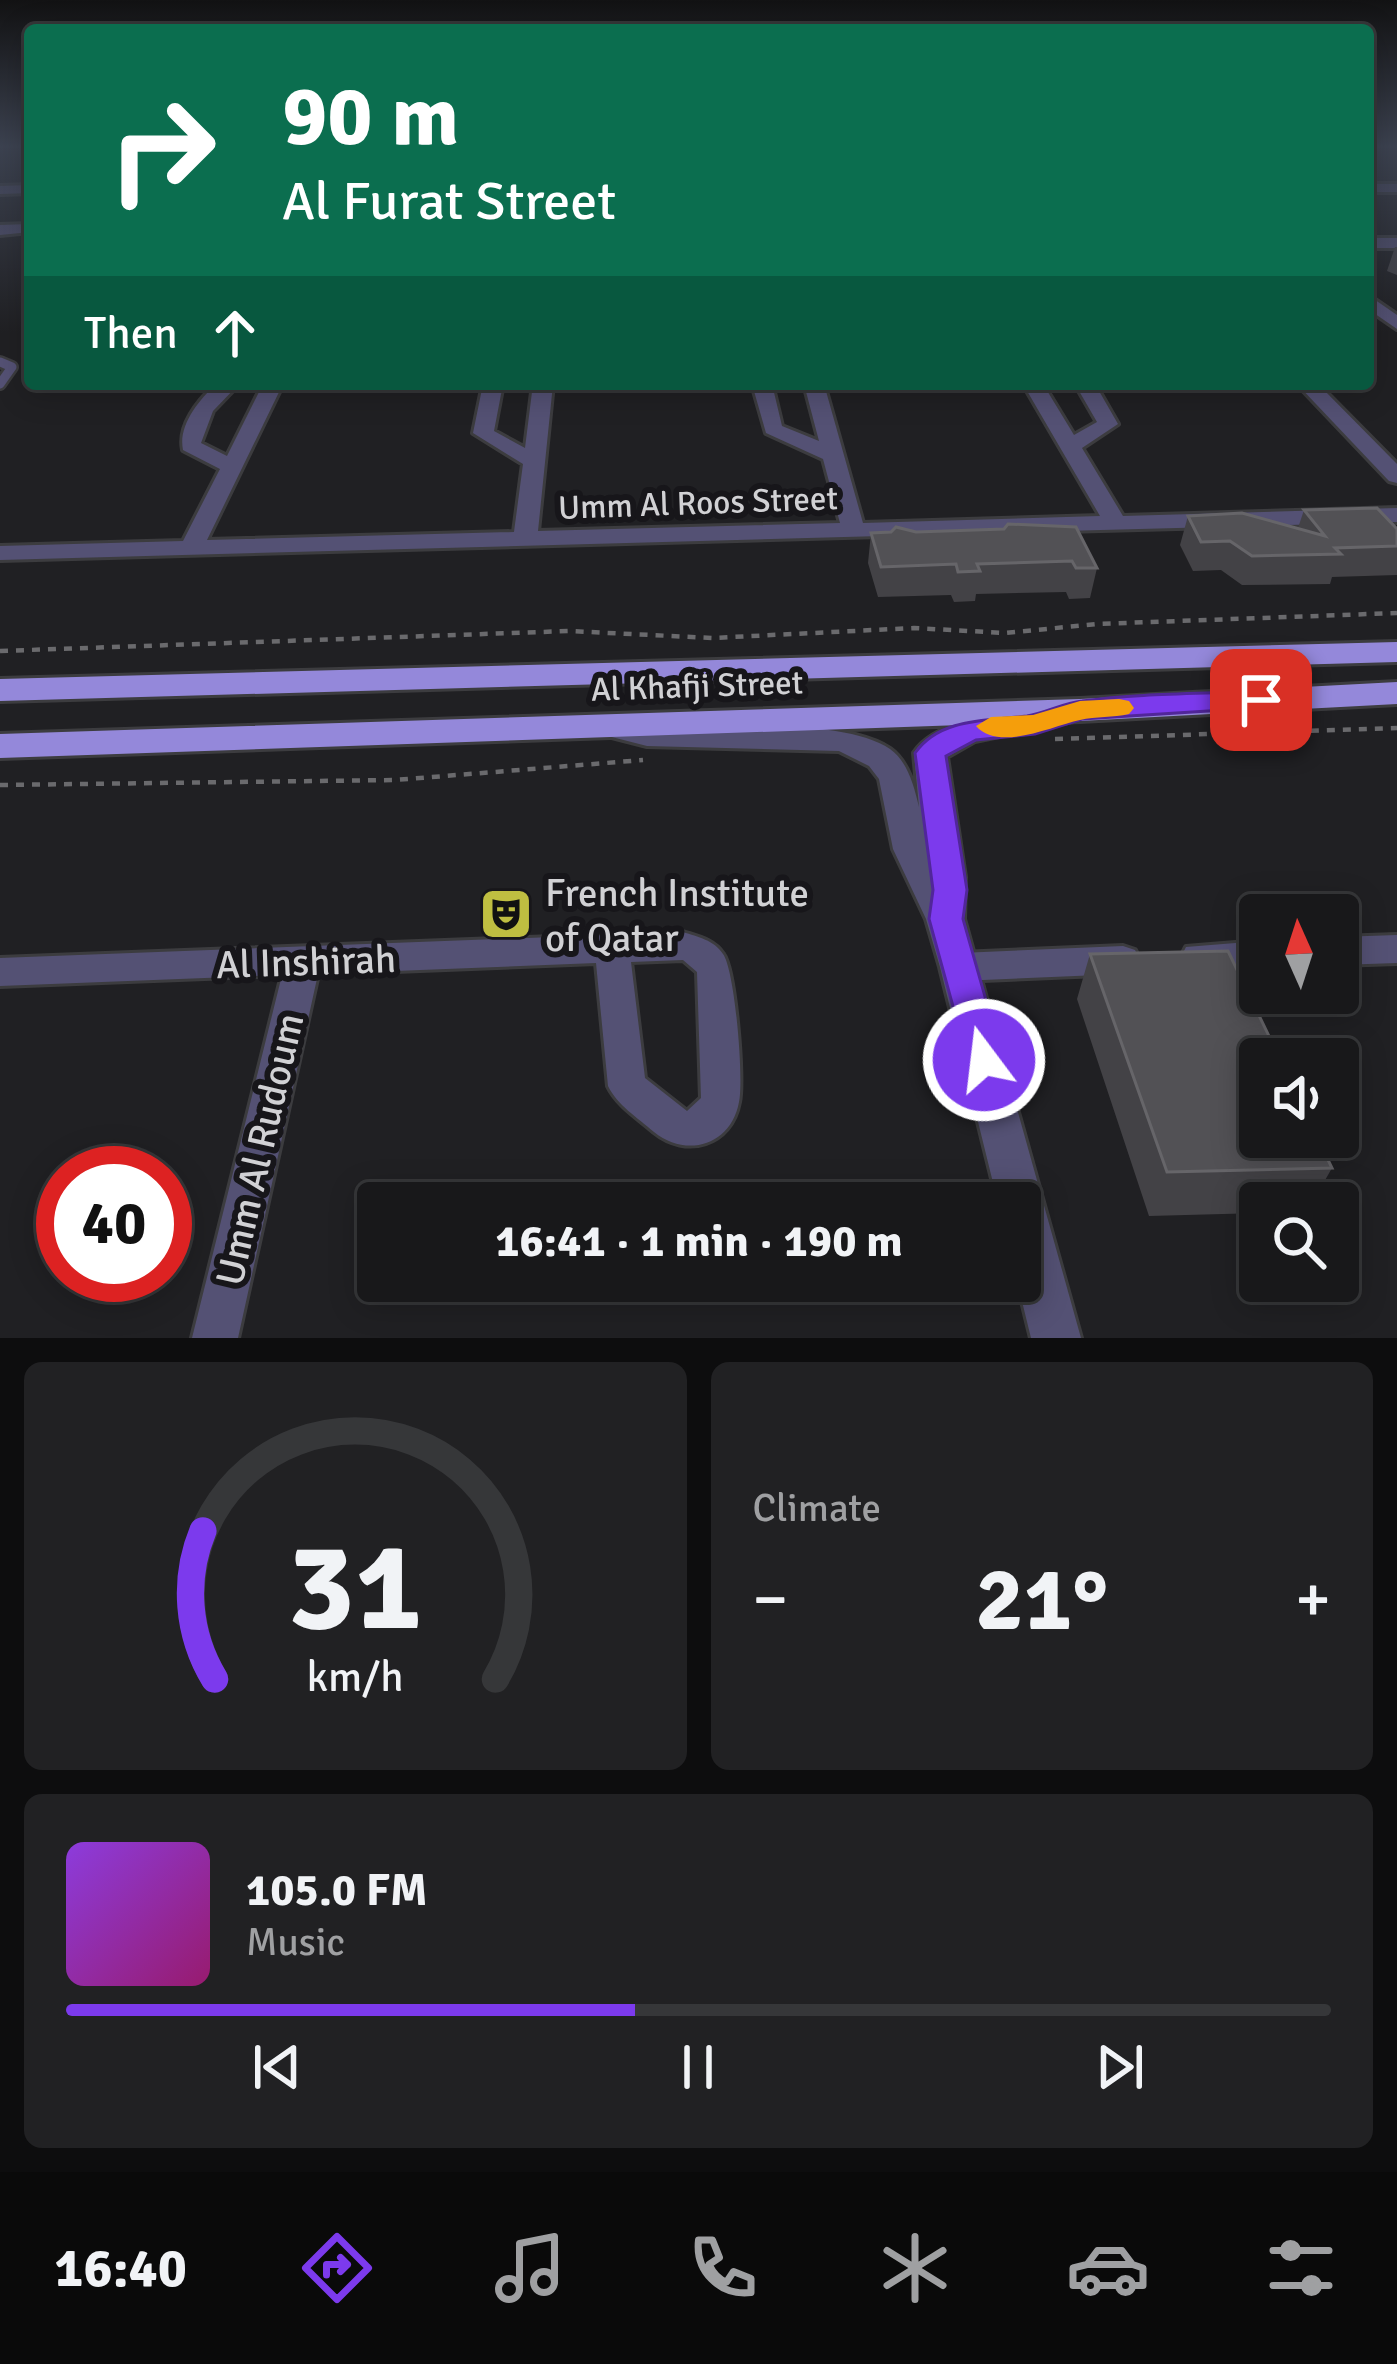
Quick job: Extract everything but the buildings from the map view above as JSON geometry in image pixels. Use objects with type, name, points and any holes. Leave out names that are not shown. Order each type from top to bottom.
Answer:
[{"type":"highway","name":"Al Khafji Street","points":[[0,689],[1397,652]]},
{"type":"highway","name":"Al Khafji Street","points":[[0,746],[1080,710],[1397,693]]},
{"type":"street","points":[[220,390],[190,437],[190,446],[229,465]]},
{"type":"street","points":[[192,548],[270,390]]},
{"type":"street","points":[[492,390],[483,433],[533,461]]},
{"type":"street","points":[[525,539],[542,390]]},
{"type":"street","points":[[763,390],[773,429],[830,454]]},
{"type":"street","points":[[815,390],[854,530]]},
{"type":"street","points":[[1037,390],[1116,523]]},
{"type":"street","points":[[1072,446],[1108,424],[1088,390]]},
{"type":"street","points":[[1313,390],[1397,476]]},
{"type":"street","name":"Umm Al Roos Street","points":[[0,553],[1397,515]]},
{"type":"street","points":[[946,919],[950,890],[930,753],[972,730],[1035,724],[1080,710]]},
{"type":"street","points":[[608,727],[647,735],[812,738],[862,747],[881,758],[895,778],[911,849],[946,919],[1056,1338]]},
{"type":"street","name":"Al Inshirah","points":[[0,972],[683,946],[711,960],[721,1102],[702,1128],[680,1129],[627,1086],[612,949]]},
{"type":"street","points":[[1359,950],[1397,949]]},
{"type":"street","points":[[960,968],[1239,956]]},
{"type":"street","name":"Umm Al Rudoum","points":[[214,1338],[303,961]]},
{"type":"lane","points":[[0,362],[12,367],[0,384]]},
{"type":"path","points":[[0,651],[569,631],[712,638],[914,628],[1005,633],[1097,624],[1397,613]]},
{"type":"slow traffic","points":[[991,726],[1035,724],[1080,710],[1119,708]]},
{"type":"place","name":"French Institute of Qatar","points":[[506,914]]},
{"type":"route","points":[[984,1060],[946,919],[950,890],[930,753],[972,730],[1035,724],[1080,710],[1261,700]]}]
